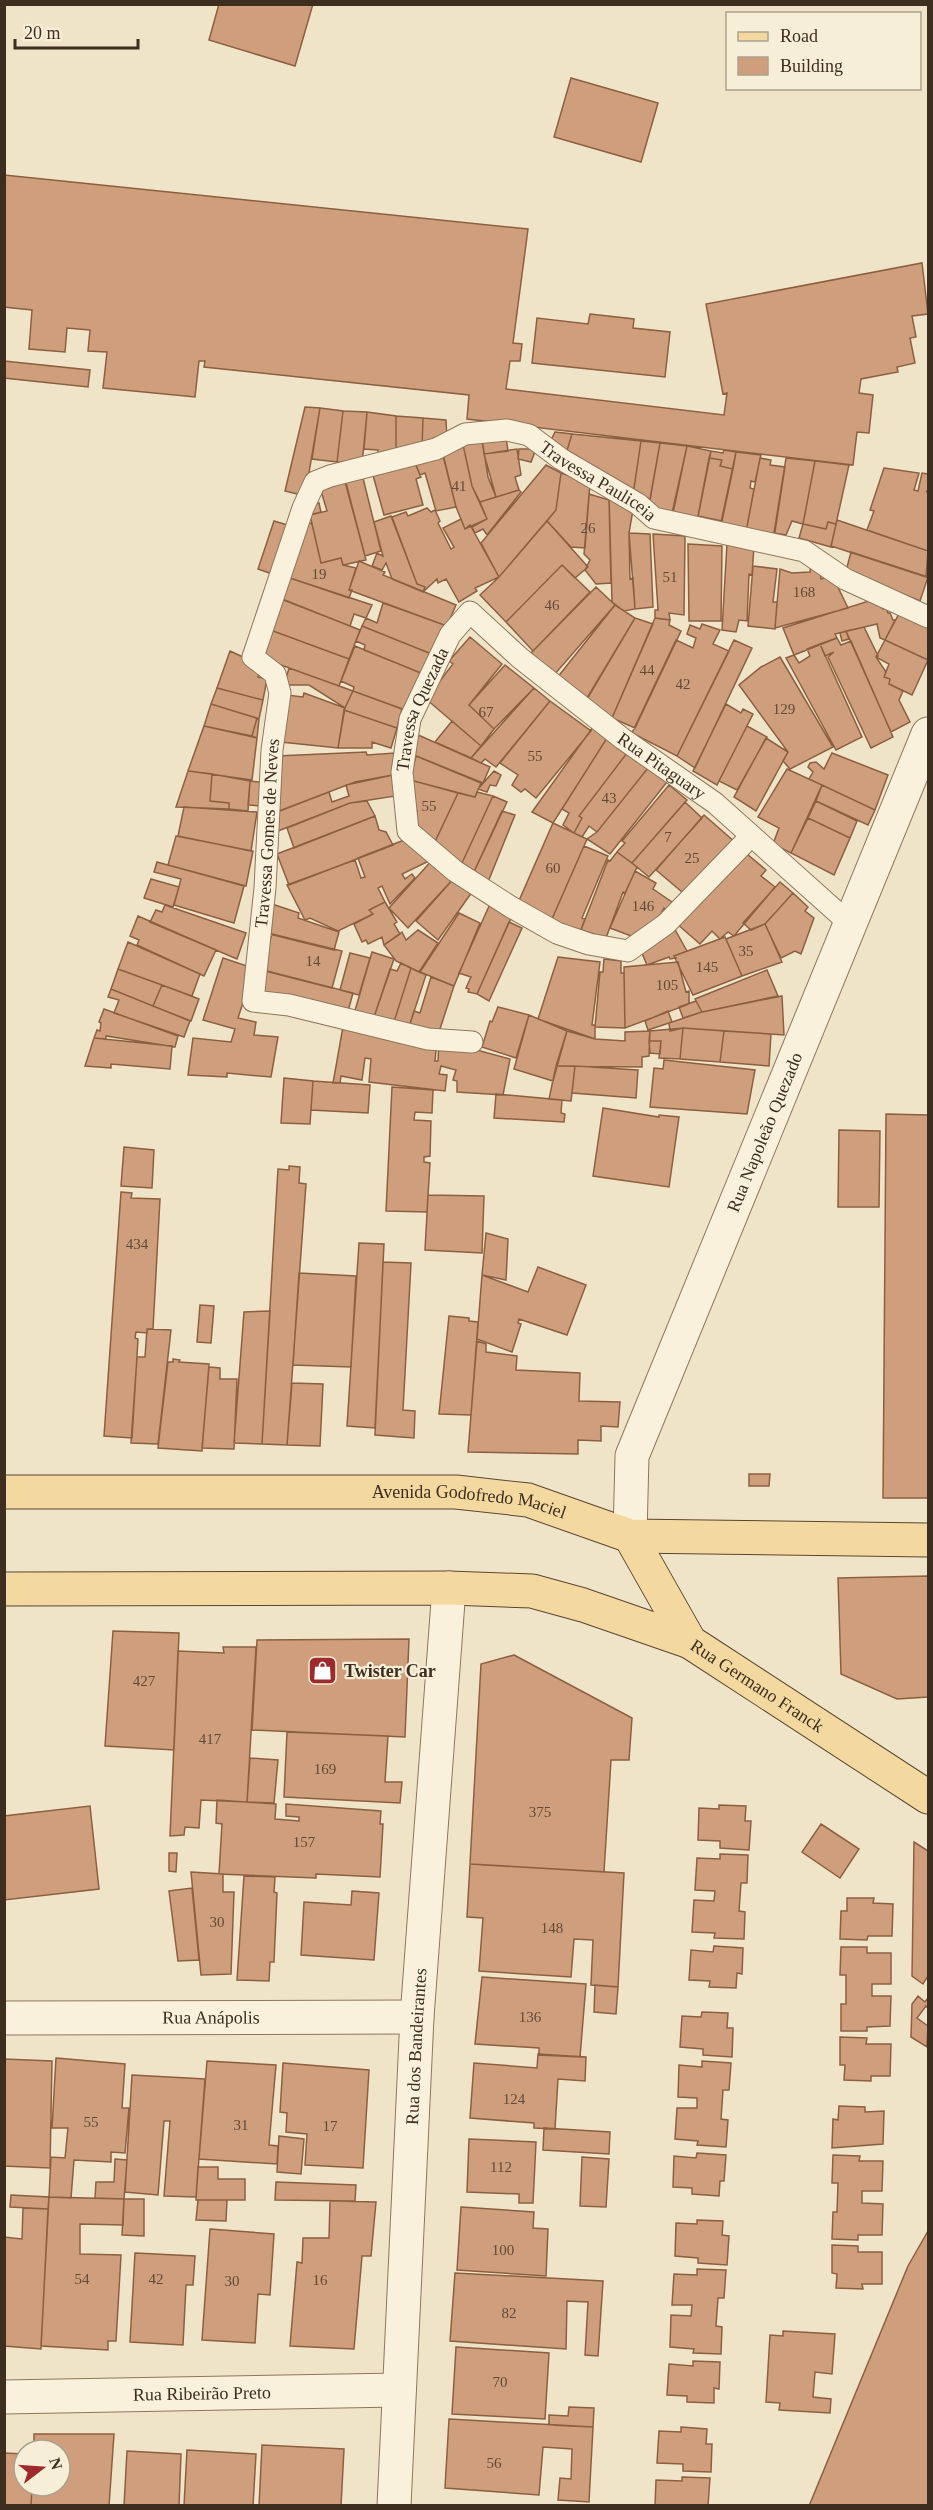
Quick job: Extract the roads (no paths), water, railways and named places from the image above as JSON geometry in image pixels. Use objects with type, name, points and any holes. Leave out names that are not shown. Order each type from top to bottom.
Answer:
[{"type":"main road","name":"Avenida Godofredo Maciel","points":[[4,1492],[456,1492],[528,1500],[630,1536],[928,1540]]},
{"type":"main road","name":"Rua Germano Franck","points":[[630,1536],[690,1642],[928,1797]]},
{"type":"main road","points":[[4,1589],[449,1588],[532,1591],[583,1605],[690,1642]]},
{"type":"street","name":"Rua Napoleão Quezado","points":[[630,1536],[632,1456],[928,734]]},
{"type":"street","name":"Rua dos Bandeirantes","points":[[394,2505],[417,2017],[449,1588]]},
{"type":"street","name":"Rua Anápolis","points":[[4,2018],[417,2017]]},
{"type":"street","name":"Rua Ribeirão Preto","points":[[4,2397],[399,2390]]},
{"type":"lane","name":"Travessa Pauliceia","points":[[330,476],[436,449],[465,434],[507,430],[529,435],[561,459],[638,504],[654,518],[804,550],[845,579],[928,617]]},
{"type":"lane","name":"Travessa Gomes de Neves","points":[[330,476],[315,482],[303,508],[253,657],[275,674],[280,693],[272,750],[265,888],[253,1001],[289,1005],[428,1039],[472,1042]]},
{"type":"lane","name":"Travessa Quezada","points":[[470,612],[450,635],[410,719],[402,772],[408,831],[454,871],[557,933],[589,944],[628,951],[666,924],[751,836]]},
{"type":"lane","name":"Rua Pitaguary","points":[[470,612],[519,658],[623,739],[715,803],[849,923]]},
{"type":"place","name":"Twister Car","points":[[323,1671]]}]
